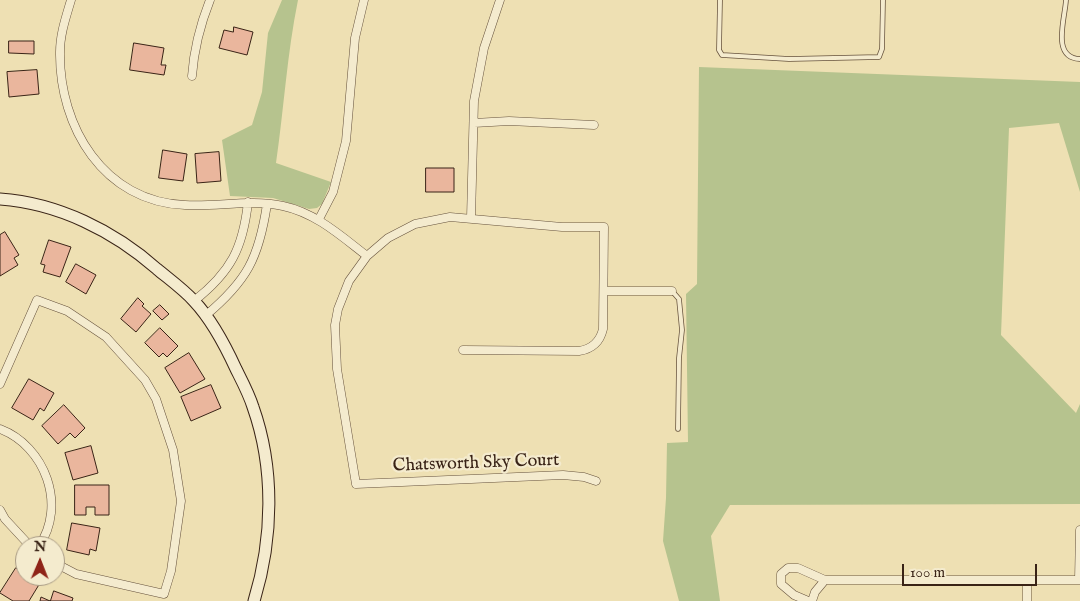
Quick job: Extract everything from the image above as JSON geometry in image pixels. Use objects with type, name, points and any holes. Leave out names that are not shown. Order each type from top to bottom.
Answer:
[{"type":"street","points":[[71,0],[61,42],[60,72],[63,95],[78,135],[103,170],[123,186],[144,197],[184,206],[248,202],[284,206],[318,219],[367,256],[388,238],[415,224],[450,217],[534,226],[604,228],[603,329],[599,340],[594,346],[579,351],[463,350]]},
{"type":"street","points":[[192,76],[194,54],[203,17],[210,0]]},
{"type":"street","points":[[318,219],[333,192],[346,141],[355,38],[364,0]]},
{"type":"street","points":[[471,218],[474,123],[478,79],[484,48],[500,0]]},
{"type":"street","points":[[474,123],[528,121],[594,125]]},
{"type":"street","points":[[0,198],[63,213],[101,229],[134,248],[194,301],[224,342],[253,406],[262,436],[270,505],[268,542],[254,601]]},
{"type":"street","points":[[194,301],[217,282],[234,259],[241,244],[248,202]]},
{"type":"street","points":[[205,316],[228,296],[246,273],[259,243],[267,204]]},
{"type":"street","name":"Chatsworth Sky Court","points":[[367,256],[349,281],[338,309],[335,325],[338,369],[356,484],[563,475],[584,477],[596,481]]},
{"type":"street","points":[[604,291],[672,291]]},
{"type":"street","points":[[0,384],[37,300],[67,311],[106,337],[145,380],[156,399],[173,450],[180,501],[172,571],[164,594],[76,574],[65,568]]},
{"type":"street","points":[[0,429],[14,434],[30,448],[43,466],[51,495],[50,522],[46,536]]},
{"type":"street","points":[[0,510],[5,519],[21,536]]},
{"type":"street","points":[[808,601],[794,595],[781,584],[781,574],[788,568],[798,568],[825,580],[1080,580],[1080,530]]},
{"type":"street","points":[[812,601],[815,592],[825,580]]},
{"type":"street","points":[[1027,580],[1028,601]]},
{"type":"lane","points":[[720,0],[719,50],[722,55],[789,59],[879,57],[882,49],[883,0]]},
{"type":"lane","points":[[1066,0],[1061,43],[1064,53],[1069,57],[1080,59]]},
{"type":"lane","points":[[672,291],[679,299],[682,330],[679,358],[678,429]]},
{"type":"green space","points":[[282,0],[298,0],[276,163],[331,182],[322,204],[317,208],[309,209],[273,198],[230,196],[222,140],[252,125],[262,92],[268,33]]},
{"type":"green space","points":[[699,67],[1080,82],[1080,192],[1059,123],[1009,128],[1001,335],[1076,413],[1080,404],[1080,504],[730,505],[711,536],[720,601],[679,601],[663,541],[667,443],[688,442],[686,294],[697,284]]},
{"type":"building","points":[[234,27],[253,32],[247,55],[219,48],[224,30],[233,32]]},
{"type":"building","points":[[9,41],[34,41],[34,54],[9,53]]},
{"type":"building","points":[[134,43],[164,48],[161,65],[166,65],[164,75],[130,70]]},
{"type":"building","points":[[37,70],[39,94],[9,97],[7,72]]},
{"type":"building","points":[[163,150],[187,154],[183,181],[159,178]]},
{"type":"building","points":[[219,152],[221,181],[197,183],[195,154]]},
{"type":"building","points":[[426,168],[454,168],[454,192],[426,192]]},
{"type":"building","points":[[5,232],[19,255],[14,258],[18,265],[0,276],[0,235]]},
{"type":"building","points":[[49,240],[71,247],[60,277],[43,272],[45,265],[41,264]]},
{"type":"building","points":[[76,264],[96,275],[86,294],[66,282]]},
{"type":"building","points":[[138,298],[144,304],[142,306],[151,314],[136,332],[121,319]]},
{"type":"building","points":[[160,305],[169,314],[162,320],[153,311]]},
{"type":"building","points":[[160,328],[178,346],[167,357],[163,353],[159,357],[145,343]]},
{"type":"building","points":[[189,353],[205,379],[180,393],[165,368]]},
{"type":"building","points":[[29,379],[54,393],[44,411],[40,408],[33,420],[12,408]]},
{"type":"building","points":[[211,385],[221,408],[191,421],[181,397]]},
{"type":"building","points":[[64,405],[85,428],[75,438],[70,433],[58,444],[42,426]]},
{"type":"building","points":[[91,446],[98,473],[73,480],[65,453]]},
{"type":"building","points":[[75,485],[109,485],[109,515],[95,515],[95,507],[86,507],[86,515],[75,515]]},
{"type":"building","points":[[72,523],[100,528],[96,551],[90,549],[89,555],[67,550]]},
{"type":"building","points":[[15,570],[15,586],[38,586],[29,601],[13,601],[0,593]]},
{"type":"building","points":[[54,591],[73,598],[72,601],[50,601]]},
{"type":"building","points":[[41,597],[50,601],[40,601]]}]
